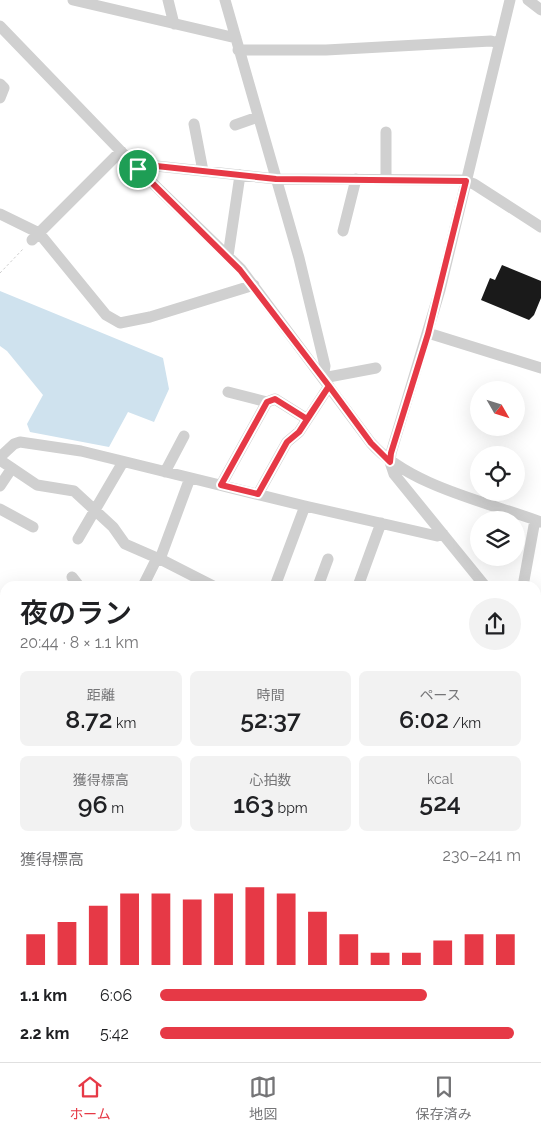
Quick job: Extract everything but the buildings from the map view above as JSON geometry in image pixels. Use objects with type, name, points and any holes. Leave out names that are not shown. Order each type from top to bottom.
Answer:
[{"type":"street","points":[[73,0],[236,38]]},
{"type":"street","points":[[168,0],[174,24]]},
{"type":"street","points":[[225,0],[276,179],[325,366],[326,382],[307,419],[299,432],[287,442],[258,494]]},
{"type":"street","points":[[481,581],[394,474],[390,462],[391,453],[428,334],[510,0]]},
{"type":"street","points":[[528,0],[541,10]]},
{"type":"street","points":[[0,26],[138,169],[228,256],[254,285],[371,443],[390,462],[420,478],[538,521],[524,581]]},
{"type":"street","points":[[238,50],[326,50],[499,42]]},
{"type":"street","points":[[0,84],[4,88],[0,98]]},
{"type":"street","points":[[236,125],[258,117]]},
{"type":"street","points":[[194,124],[203,171]]},
{"type":"street","points":[[386,132],[386,179]]},
{"type":"street","points":[[36,236],[121,151]]},
{"type":"street","points":[[138,169],[147,165],[276,179],[466,181],[541,227]]},
{"type":"street","points":[[228,256],[240,175]]},
{"type":"street","points":[[343,231],[356,179]]},
{"type":"street","points":[[0,214],[36,236],[110,318],[125,323],[254,285]]},
{"type":"street","points":[[428,334],[541,368]]},
{"type":"street","points":[[326,382],[376,368]]},
{"type":"street","points":[[228,392],[267,402],[275,399],[307,419]]},
{"type":"street","points":[[221,485],[267,402]]},
{"type":"street","points":[[165,472],[184,436]]},
{"type":"street","points":[[203,581],[124,544],[113,527],[74,491],[43,487],[12,468],[0,458],[14,444],[24,442],[81,451],[305,506],[437,536],[443,534]]},
{"type":"street","points":[[78,539],[123,462]]},
{"type":"street","points":[[0,486],[12,468]]},
{"type":"street","points":[[146,581],[158,559],[190,478]]},
{"type":"street","points":[[277,581],[305,506]]},
{"type":"street","points":[[0,509],[33,527]]},
{"type":"street","points":[[360,581],[381,523]]},
{"type":"street","points":[[320,581],[328,559]]},
{"type":"path","points":[[0,273],[36,236]]},
{"type":"water","points":[[0,291],[163,358],[169,389],[154,422],[128,412],[109,447],[30,432],[27,424],[43,395],[7,351],[0,346]]},
{"type":"route","points":[[138,169],[147,165],[276,179],[459,179],[466,181],[440,290],[391,453],[390,462],[371,443],[329,386],[307,419],[275,399],[270,399],[221,485],[258,494],[287,442],[299,432],[329,386],[254,285],[228,256],[138,169]]}]
